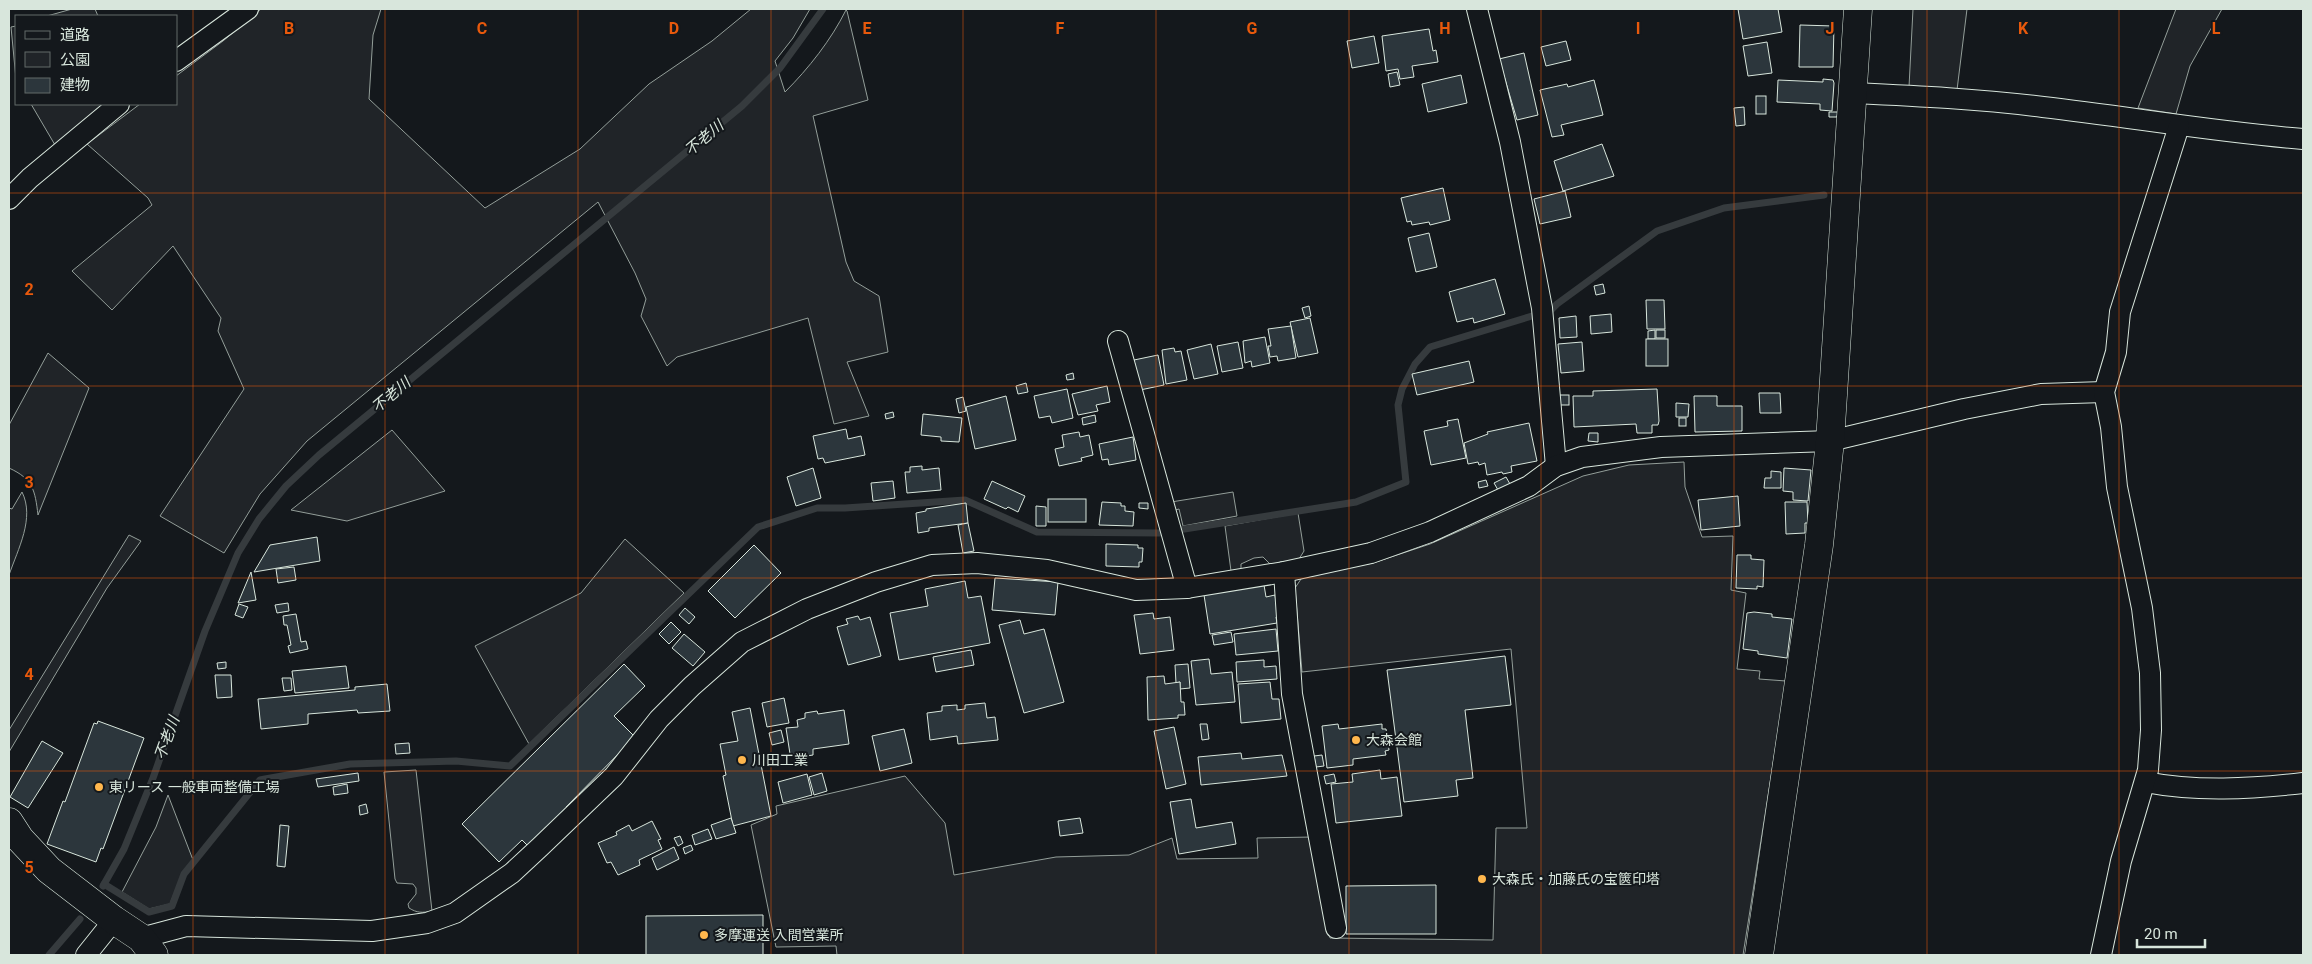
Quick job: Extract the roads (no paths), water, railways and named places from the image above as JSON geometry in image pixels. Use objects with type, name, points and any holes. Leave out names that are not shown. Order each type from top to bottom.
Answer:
[{"type":"street","points":[[178,60],[248,9]]},
{"type":"street","points":[[1477,9],[1510,142],[1542,308],[1556,466]]},
{"type":"street","points":[[1759,955],[1817,554],[1830,441],[1858,9]]},
{"type":"street","points":[[1854,93],[1944,97],[2043,107],[2179,126],[2303,139]]},
{"type":"street","points":[[9,199],[30,178],[118,105]]},
{"type":"street","points":[[2101,955],[2121,861],[2148,770],[2152,730],[2150,673],[2142,608],[2117,488],[2111,428],[2104,392],[2116,352],[2120,312],[2179,126]]},
{"type":"street","points":[[1118,341],[1187,588]]},
{"type":"street","points":[[9,822],[49,870],[147,947],[186,926],[372,931],[427,924],[455,914],[512,873],[614,776],[659,719],[692,686],[742,642],[807,610],[876,582],[932,565],[977,563],[1046,570],[1136,590],[1187,588],[1284,572],[1371,553],[1430,532],[1529,486],[1556,466],[1582,457],[1661,447],[1830,441],[1964,409],[2041,394],[2104,392]]},
{"type":"street","points":[[1284,572],[1292,694],[1336,928]]},
{"type":"street","points":[[2145,782],[2175,788],[2246,789],[2303,783]]},
{"type":"street","points":[[86,955],[114,920]]},
{"type":"waterway","name":"不老川","points":[[103,886],[124,849],[153,778],[205,631],[238,553],[259,519],[286,486],[319,455],[742,106],[780,68],[823,9]]},
{"type":"waterway","points":[[1551,310],[1657,231],[1724,208],[1824,195]]},
{"type":"waterway","points":[[104,884],[149,912],[172,906],[184,874],[260,780],[350,764],[456,761],[510,766],[758,527],[817,508],[845,508],[965,500],[1037,532],[1159,533],[1356,502],[1406,482],[1398,405],[1402,389],[1415,364],[1430,347],[1532,316]]},
{"type":"waterway","name":"不老川","points":[[49,955],[80,919]]},
{"type":"place","name":"大森会館","points":[[1356,740]]},
{"type":"place","name":"川田工業","points":[[742,760]]},
{"type":"place","name":"東リース 一般車両整備工場","points":[[99,787]]},
{"type":"place","name":"大森氏・加藤氏の宝篋印塔","points":[[1482,879]]},
{"type":"place","name":"多摩運送 入間営業所","points":[[704,935]]}]
